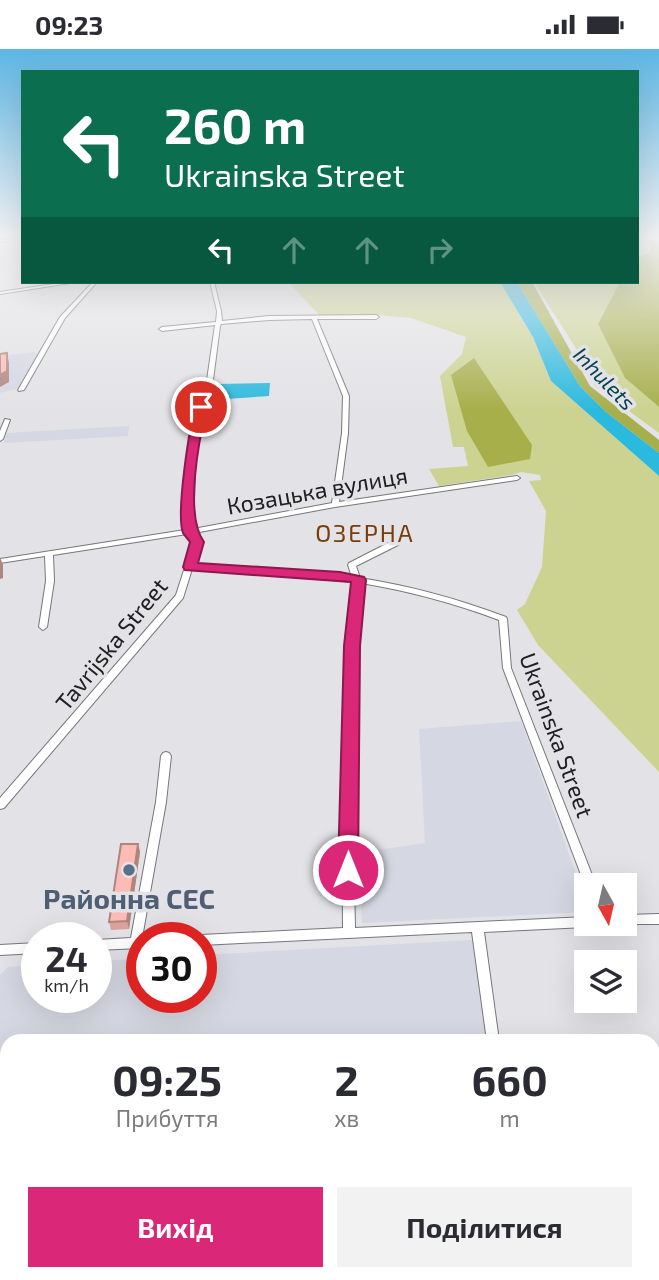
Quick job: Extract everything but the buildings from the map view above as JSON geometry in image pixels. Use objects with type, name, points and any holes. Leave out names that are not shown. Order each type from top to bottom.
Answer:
[{"type":"street","points":[[21,390],[62,317],[83,294]]},
{"type":"street","name":"Tavrijska Street","points":[[0,805],[180,596],[197,542],[190,532],[193,440],[210,380],[219,324],[215,294]]},
{"type":"street","points":[[162,329],[270,318],[376,317]]},
{"type":"street","points":[[314,319],[346,396],[345,433],[335,505]]},
{"type":"street","points":[[0,439],[7,420]]},
{"type":"street","name":"Козацька вулиця","points":[[0,561],[190,532],[335,505],[517,478]]},
{"type":"street","points":[[349,933],[348,788],[352,646],[359,580],[352,565],[397,542]]},
{"type":"street","points":[[43,627],[50,580],[49,554]]},
{"type":"street","name":"Ukrainska Street","points":[[190,567],[340,576],[463,602],[503,619],[507,668],[585,873]]},
{"type":"street","points":[[142,922],[166,756]]},
{"type":"street","points":[[637,920],[659,919]]},
{"type":"street","points":[[217,939],[574,923]]},
{"type":"street","points":[[477,927],[491,1034]]},
{"type":"street","points":[[0,950],[21,949]]},
{"type":"shaded area","points":[[34,352],[38,354],[17,389],[0,393],[0,356]]},
{"type":"shaded area","points":[[129,426],[128,436],[4,443],[6,433]]},
{"type":"shaded area","points":[[521,721],[576,873],[574,913],[362,923],[358,853],[425,843],[419,729]]},
{"type":"shaded area","points":[[472,940],[486,1034],[0,1034],[0,975],[8,967],[21,966],[21,1013],[112,1013],[112,960],[126,960],[126,1013],[217,1013],[217,954]]},
{"type":"green space","points":[[300,294],[507,294],[533,337],[551,381],[659,476],[659,772],[538,645],[517,610],[525,604],[542,567],[546,511],[529,481],[541,480],[540,475],[521,472],[439,486],[429,469],[468,466],[464,447],[453,447],[440,376],[462,354],[466,337],[411,318],[380,315],[322,318]]},
{"type":"green space","points":[[525,294],[539,294],[590,386],[659,440],[659,453],[606,412],[580,386]]},
{"type":"green space","points":[[542,294],[613,294],[598,324],[625,378],[659,407],[659,433],[595,386],[579,353]]},
{"type":"green space","points":[[613,294],[659,294],[659,407],[625,378],[598,324]]},
{"type":"green space","points":[[474,358],[532,445],[530,459],[488,467],[467,431],[451,375]]},
{"type":"water","points":[[507,294],[525,294],[580,386],[606,412],[659,453],[659,476],[551,381],[533,337]]},
{"type":"water","points":[[270,383],[269,396],[212,400],[217,384]]},
{"type":"place","name":"Районна СЕС","points":[[129,870]]},
{"type":"district","name":"ОЗЕРНА","points":[[365,532]]},
{"type":"route","points":[[201,407],[193,440],[189,493],[190,532],[197,542],[190,567],[340,576],[359,580],[352,646],[348,870]]},
{"type":"water label","name":"Inhulets","points":[[605,378]]}]
